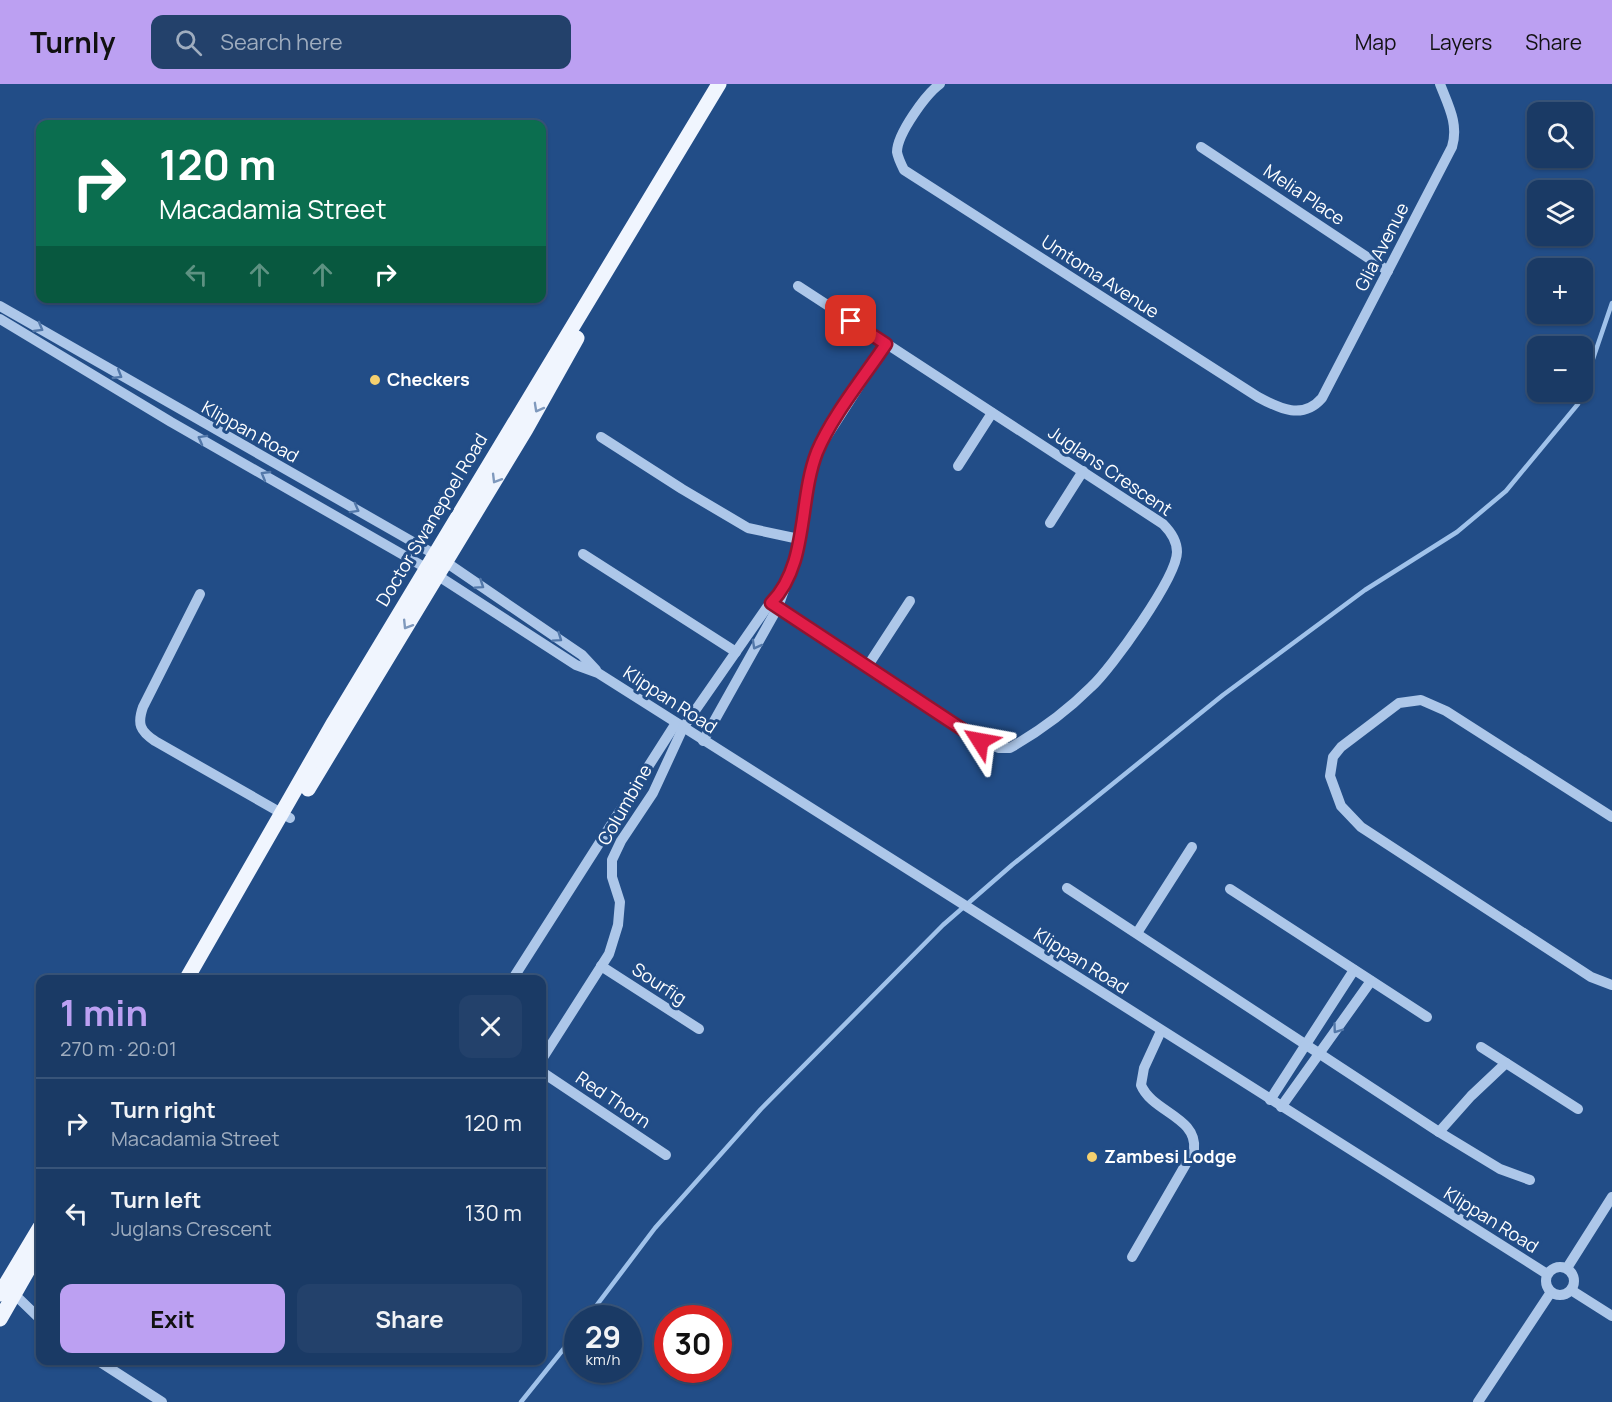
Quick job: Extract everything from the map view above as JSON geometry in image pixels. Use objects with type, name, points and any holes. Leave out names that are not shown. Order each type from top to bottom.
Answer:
[{"type":"main road","name":"Doctor Swanepoel Road","points":[[189,975],[436,565],[719,84]]},
{"type":"main road","name":"Doctor Swanepoel Road","points":[[436,565],[526,429],[635,235],[725,84]]},
{"type":"main road","name":"Doctor Swanepoel Road","points":[[200,975],[286,815]]},
{"type":"main road","points":[[0,1319],[5,1289],[36,1234]]},
{"type":"main road","points":[[5,1289],[36,1254]]},
{"type":"street","name":"Umtoma Avenue","points":[[939,84],[920,104],[901,138],[897,151],[904,170],[1258,397],[1274,406],[1300,411]]},
{"type":"street","name":"Glia Avenue","points":[[1300,411],[1310,409],[1322,398],[1455,138],[1454,119],[1440,84]]},
{"type":"street","name":"Melia Place","points":[[1201,147],[1388,271]]},
{"type":"street","name":"Juglans Crescent","points":[[774,605],[980,741],[999,748],[1010,748],[1091,687],[1108,669],[1168,579],[1177,552],[1171,533],[1163,524],[798,286]]},
{"type":"street","name":"Klippan Road","points":[[3,314],[171,422],[436,565]]},
{"type":"street","name":"Klippan Road","points":[[3,314],[227,438],[582,655],[598,673],[703,741],[1547,1274]]},
{"type":"street","points":[[703,741],[792,571],[806,495],[818,450],[886,344]]},
{"type":"street","points":[[171,422],[180,411]]},
{"type":"street","points":[[958,466],[992,413]]},
{"type":"street","points":[[601,437],[748,528],[799,539]]},
{"type":"street","points":[[227,438],[233,456]]},
{"type":"street","points":[[1050,523],[1083,471]]},
{"type":"street","points":[[582,554],[736,652]]},
{"type":"street","points":[[200,594],[143,707],[139,726],[143,733],[155,741],[286,815]]},
{"type":"street","points":[[867,667],[910,601]]},
{"type":"street","points":[[515,975],[680,725],[774,605]]},
{"type":"street","points":[[1612,817],[1446,711],[1421,700],[1399,703],[1341,747],[1329,768],[1341,806],[1361,827],[1591,977],[1612,985]]},
{"type":"street","name":"Columbine","points":[[546,1053],[609,954],[618,925],[620,902],[612,878],[612,861],[621,841],[653,793],[680,725]]},
{"type":"street","points":[[1137,933],[1192,847]]},
{"type":"street","points":[[1067,888],[1439,1132],[1500,1169],[1530,1180]]},
{"type":"street","points":[[1230,889],[1428,1017]]},
{"type":"street","name":"Sourfig","points":[[601,966],[699,1029]]},
{"type":"street","points":[[1270,1100],[1354,970]]},
{"type":"street","points":[[1281,1107],[1371,981]]},
{"type":"street","points":[[1132,1257],[1194,1150],[1195,1140],[1191,1131],[1149,1097],[1141,1085],[1144,1068],[1161,1031]]},
{"type":"street","points":[[1481,1047],[1578,1109]]},
{"type":"street","points":[[1439,1132],[1471,1096],[1506,1064]]},
{"type":"street","name":"Red Thorn","points":[[546,1075],[666,1155]]},
{"type":"street","points":[[1567,1268],[1612,1197]]},
{"type":"street","points":[[1555,1267],[1567,1268],[1574,1279],[1571,1290],[1562,1295],[1551,1292],[1546,1284],[1547,1274],[1555,1267]]},
{"type":"street","points":[[5,1289],[36,1316]]},
{"type":"street","points":[[1571,1290],[1612,1316]]},
{"type":"street","points":[[1479,1402],[1551,1292]]},
{"type":"street","points":[[105,1365],[162,1402]]},
{"type":"waterway","points":[[1593,359],[1612,303]]},
{"type":"waterway","points":[[597,1305],[655,1228],[761,1109],[943,925],[1012,865],[1223,695],[1365,590],[1457,532],[1506,491],[1579,402]]},
{"type":"waterway","points":[[521,1402],[564,1348]]},
{"type":"place","name":"Checkers","points":[[375,380]]},
{"type":"place","name":"Zambesi Lodge","points":[[1092,1157]]},
{"type":"route","points":[[851,321],[886,344],[818,450],[806,495],[792,571],[781,593],[771,603],[980,741]]}]
